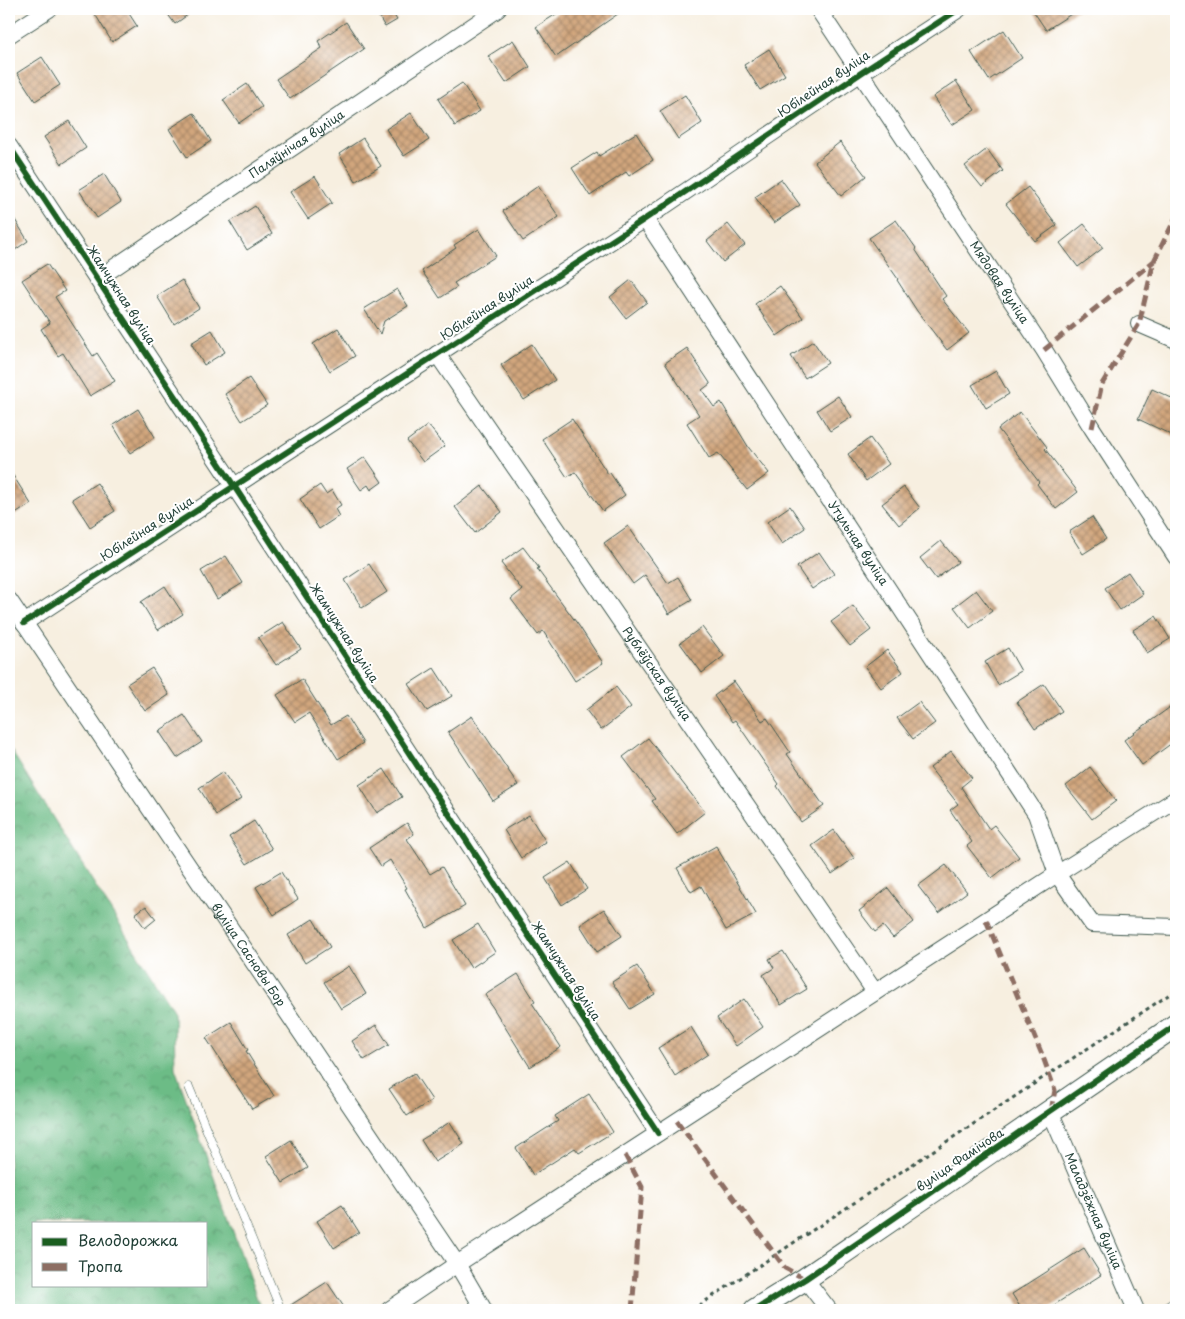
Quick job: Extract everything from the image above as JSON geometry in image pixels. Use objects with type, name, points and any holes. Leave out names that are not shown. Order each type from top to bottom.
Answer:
[{"type":"main road","name":"вуліца Фамічова","points":[[755,1310],[805,1279],[1176,1026]]},
{"type":"street","points":[[9,35],[49,9]]},
{"type":"street","name":"Паляўнічая вуліца","points":[[97,279],[498,9]]},
{"type":"street","name":"Мядовая вуліца","points":[[818,9],[1044,350],[1176,557]]},
{"type":"street","name":"Юбілейная вуліца","points":[[24,623],[645,219],[861,72],[960,9]]},
{"type":"street","name":"Жамчужная вуліца","points":[[9,146],[658,1133]]},
{"type":"street","name":"Утульная вуліца","points":[[645,219],[1036,814],[1057,874],[1092,924],[1176,927]]},
{"type":"street","points":[[1139,324],[1176,340]]},
{"type":"street","name":"Рублёўская вуліца","points":[[437,354],[875,992]]},
{"type":"street","name":"вуліца Сасновы Бор","points":[[9,600],[457,1264],[484,1310]]},
{"type":"street","points":[[390,1310],[658,1133],[1176,799]]},
{"type":"street","name":"Маладзёжная вуліца","points":[[1050,1111],[1136,1310]]},
{"type":"street","points":[[805,1279],[829,1310]]},
{"type":"lane","points":[[189,1086],[282,1310]]},
{"type":"lane","points":[[1162,1310],[1176,1301]]},
{"type":"path","points":[[692,1310],[1176,990]]},
{"type":"green space","points":[[9,747],[174,1012],[175,1068],[261,1310],[9,1310]]},
{"type":"building","points":[[103,9],[126,9],[137,26],[112,42],[95,14]]},
{"type":"building","points":[[164,9],[196,9],[175,24]]},
{"type":"building","points":[[374,9],[390,9],[397,20],[385,27]]},
{"type":"building","points":[[564,9],[625,9],[556,57],[536,27]]},
{"type":"building","points":[[1032,9],[1079,9],[1046,30]]},
{"type":"building","points":[[346,22],[364,49],[290,99],[276,79],[322,48],[318,41]]},
{"type":"building","points":[[1004,30],[1022,58],[989,80],[971,52]]},
{"type":"building","points":[[513,40],[530,67],[506,83],[488,56]]},
{"type":"building","points":[[769,49],[785,75],[760,90],[744,65]]},
{"type":"building","points":[[42,57],[60,85],[35,101],[17,73]]},
{"type":"building","points":[[956,81],[975,110],[952,125],[933,97]]},
{"type":"building","points":[[462,83],[480,111],[455,126],[438,99]]},
{"type":"building","points":[[247,84],[262,107],[239,123],[223,100]]},
{"type":"building","points":[[685,95],[702,123],[678,139],[660,111]]},
{"type":"building","points":[[194,113],[211,141],[187,157],[169,129]]},
{"type":"building","points":[[411,113],[429,140],[404,156],[386,129]]},
{"type":"building","points":[[69,121],[86,148],[62,164],[44,137]]},
{"type":"building","points":[[636,133],[653,160],[629,176],[626,172],[590,196],[572,168],[597,152],[599,156]]},
{"type":"building","points":[[363,138],[381,166],[356,181],[339,154]]},
{"type":"building","points":[[840,142],[866,176],[841,196],[815,162]]},
{"type":"building","points":[[987,149],[1003,171],[982,187],[965,166]]},
{"type":"building","points":[[104,174],[121,202],[97,218],[79,190]]},
{"type":"building","points":[[315,176],[332,203],[308,219],[290,192]]},
{"type":"building","points":[[781,179],[800,205],[774,223],[755,197]]},
{"type":"building","points":[[538,186],[559,217],[523,241],[503,211]]},
{"type":"building","points":[[1028,187],[1057,225],[1035,241],[1006,204]]},
{"type":"building","points":[[255,206],[272,234],[247,250],[230,222]]},
{"type":"building","points":[[9,210],[28,241],[9,254]]},
{"type":"building","points":[[896,220],[946,296],[942,299],[969,333],[947,350],[917,311],[898,279],[869,238]]},
{"type":"building","points":[[728,224],[745,245],[723,262],[707,241]]},
{"type":"building","points":[[1084,224],[1103,248],[1078,267],[1060,243]]},
{"type":"building","points":[[479,229],[496,256],[454,283],[457,287],[440,298],[422,271],[456,248],[454,245]]},
{"type":"building","points":[[47,264],[65,291],[55,297],[93,356],[97,353],[115,381],[90,396],[63,353],[58,356],[41,329],[50,323],[22,280]]},
{"type":"building","points":[[182,280],[199,308],[174,324],[157,296]]},
{"type":"building","points":[[631,280],[647,302],[626,318],[610,297]]},
{"type":"building","points":[[780,286],[803,318],[777,336],[755,304]]},
{"type":"building","points":[[397,289],[408,306],[384,321],[380,334],[364,309]]},
{"type":"building","points":[[338,328],[355,356],[330,371],[313,344]]},
{"type":"building","points":[[212,330],[225,352],[204,365],[191,343]]},
{"type":"building","points":[[813,341],[828,363],[805,378],[791,356]]},
{"type":"building","points":[[532,344],[555,380],[524,400],[501,365]]},
{"type":"building","points":[[687,348],[710,383],[702,390],[714,407],[721,402],[749,448],[769,473],[747,490],[718,453],[709,458],[687,423],[699,415],[665,363]]},
{"type":"building","points":[[996,371],[1009,394],[986,408],[972,385]]},
{"type":"building","points":[[249,378],[267,405],[242,421],[225,394]]},
{"type":"building","points":[[1152,389],[1176,400],[1176,437],[1138,419]]},
{"type":"building","points":[[838,396],[852,417],[830,431],[817,410]]},
{"type":"building","points":[[138,409],[155,437],[130,453],[113,425]]},
{"type":"building","points":[[1020,412],[1078,492],[1056,509],[1037,484],[1039,482],[998,429]]},
{"type":"building","points":[[572,419],[608,474],[610,473],[625,495],[603,511],[575,472],[567,477],[542,439]]},
{"type":"building","points":[[428,425],[445,446],[423,462],[407,441]]},
{"type":"building","points":[[870,438],[889,464],[866,481],[848,454]]},
{"type":"building","points":[[365,457],[382,482],[371,490],[368,485],[361,490],[347,469]]},
{"type":"building","points":[[9,469],[31,504],[9,518]]},
{"type":"building","points":[[97,483],[115,511],[90,527],[72,499]]},
{"type":"building","points":[[320,485],[326,494],[332,490],[341,505],[335,509],[339,516],[319,529],[300,499]]},
{"type":"building","points":[[482,486],[502,512],[475,533],[455,507]]},
{"type":"building","points":[[904,487],[920,508],[899,525],[882,504]]},
{"type":"building","points":[[790,506],[805,528],[782,544],[767,522]]},
{"type":"building","points":[[1092,517],[1106,539],[1083,554],[1069,532]]},
{"type":"building","points":[[628,526],[668,583],[678,577],[692,600],[669,614],[645,575],[633,584],[604,543]]},
{"type":"building","points":[[941,541],[958,562],[936,579],[920,558]]},
{"type":"building","points":[[523,547],[603,663],[575,681],[543,631],[538,635],[511,599],[522,590],[501,563]]},
{"type":"building","points":[[819,552],[834,574],[812,589],[797,567]]},
{"type":"building","points":[[226,556],[243,583],[217,599],[201,571]]},
{"type":"building","points":[[369,564],[387,592],[362,608],[345,580]]},
{"type":"building","points":[[1128,572],[1143,594],[1120,610],[1105,588]]},
{"type":"building","points":[[165,586],[183,614],[158,630],[141,602]]},
{"type":"building","points":[[976,590],[992,611],[970,628],[954,607]]},
{"type":"building","points":[[853,606],[871,630],[850,646],[831,622]]},
{"type":"building","points":[[1156,616],[1170,639],[1147,653],[1133,630]]},
{"type":"building","points":[[283,622],[301,649],[276,665],[258,638]]},
{"type":"building","points":[[702,627],[724,656],[702,673],[680,643]]},
{"type":"building","points":[[1008,648],[1021,671],[998,685],[985,662]]},
{"type":"building","points":[[887,650],[903,672],[881,688],[865,667]]},
{"type":"building","points":[[152,668],[169,695],[145,711],[127,684]]},
{"type":"building","points":[[434,668],[452,696],[427,711],[409,684]]},
{"type":"building","points":[[302,679],[331,725],[346,716],[363,743],[338,759],[309,713],[295,722],[277,695]]},
{"type":"building","points":[[734,681],[762,721],[767,718],[790,752],[787,754],[824,806],[801,822],[777,786],[779,784],[735,720],[732,722],[714,696]]},
{"type":"building","points":[[1044,684],[1062,711],[1035,729],[1017,702]]},
{"type":"building","points":[[616,687],[631,707],[601,730],[586,710]]},
{"type":"building","points":[[919,702],[935,723],[913,739],[897,718]]},
{"type":"building","points":[[1176,703],[1176,740],[1142,765],[1124,740]]},
{"type":"building","points":[[184,715],[202,742],[177,758],[159,731]]},
{"type":"building","points":[[472,716],[518,785],[493,801],[448,732]]},
{"type":"building","points":[[648,738],[705,812],[677,834],[652,801],[655,799],[623,757]]},
{"type":"building","points":[[951,751],[972,778],[961,787],[989,829],[994,825],[1019,857],[992,878],[967,846],[972,842],[950,810],[958,804],[930,768]]},
{"type":"building","points":[[1090,767],[1116,801],[1092,819],[1066,786]]},
{"type":"building","points":[[384,769],[402,797],[377,813],[359,785]]},
{"type":"building","points":[[223,772],[241,799],[216,815],[199,788]]},
{"type":"building","points":[[529,815],[546,842],[521,858],[504,830]]},
{"type":"building","points":[[254,821],[272,849],[247,864],[229,837]]},
{"type":"building","points":[[407,823],[414,834],[407,839],[430,874],[442,867],[465,906],[427,928],[405,889],[407,888],[390,860],[381,866],[369,848]]},
{"type":"building","points":[[834,830],[854,858],[832,874],[812,846]]},
{"type":"building","points":[[716,846],[756,914],[726,930],[701,886],[691,892],[677,868]]},
{"type":"building","points":[[570,862],[587,889],[562,905],[545,878]]},
{"type":"building","points":[[946,865],[967,892],[939,913],[918,886]]},
{"type":"building","points":[[281,872],[298,899],[274,915],[256,887]]},
{"type":"building","points":[[888,888],[914,922],[893,938],[883,926],[875,932],[859,911]]},
{"type":"building","points":[[146,906],[156,919],[145,928],[135,914]]},
{"type":"building","points":[[604,909],[622,936],[597,952],[580,925]]},
{"type":"building","points":[[313,919],[330,947],[305,963],[288,935]]},
{"type":"building","points":[[478,924],[495,952],[471,968],[453,940]]},
{"type":"building","points":[[783,951],[807,989],[781,1005],[763,975],[774,968],[769,959]]},
{"type":"building","points":[[349,966],[366,994],[341,1009],[324,982]]},
{"type":"building","points":[[637,966],[655,994],[630,1009],[612,982]]},
{"type":"building","points":[[518,974],[535,1001],[532,1003],[561,1047],[530,1067],[485,995]]},
{"type":"building","points":[[744,999],[763,1027],[736,1046],[717,1018]]},
{"type":"building","points":[[231,1022],[248,1050],[246,1051],[274,1096],[252,1109],[206,1038]]},
{"type":"building","points":[[376,1025],[389,1045],[364,1060],[352,1041]]},
{"type":"building","points":[[691,1027],[708,1054],[675,1076],[658,1048]]},
{"type":"building","points":[[414,1073],[432,1100],[407,1116],[389,1089]]},
{"type":"building","points":[[589,1094],[613,1132],[579,1153],[575,1148],[533,1175],[516,1148],[558,1121],[555,1116]]},
{"type":"building","points":[[450,1122],[464,1144],[435,1162],[421,1140]]},
{"type":"building","points":[[291,1140],[308,1168],[283,1183],[266,1156]]},
{"type":"building","points":[[342,1205],[359,1232],[334,1248],[317,1221]]},
{"type":"building","points":[[1084,1248],[1101,1275],[1046,1310],[1022,1310],[1012,1294]]},
{"type":"building","points":[[327,1282],[346,1310],[287,1310],[286,1308]]},
{"type":"marked path","points":[[1092,428],[1102,384],[1139,324],[1154,261],[1176,217]]},
{"type":"marked path","points":[[1044,350],[1154,261]]},
{"type":"marked path","points":[[986,920],[1055,1090],[1051,1111]]},
{"type":"marked path","points":[[677,1121],[785,1268],[805,1279]]},
{"type":"marked path","points":[[625,1155],[642,1187],[632,1310]]},
{"type":"cycle path","points":[[24,623],[645,219],[959,9]]},
{"type":"cycle path","points":[[9,146],[658,1133]]},
{"type":"cycle path","points":[[755,1310],[805,1279],[1176,1025]]}]
